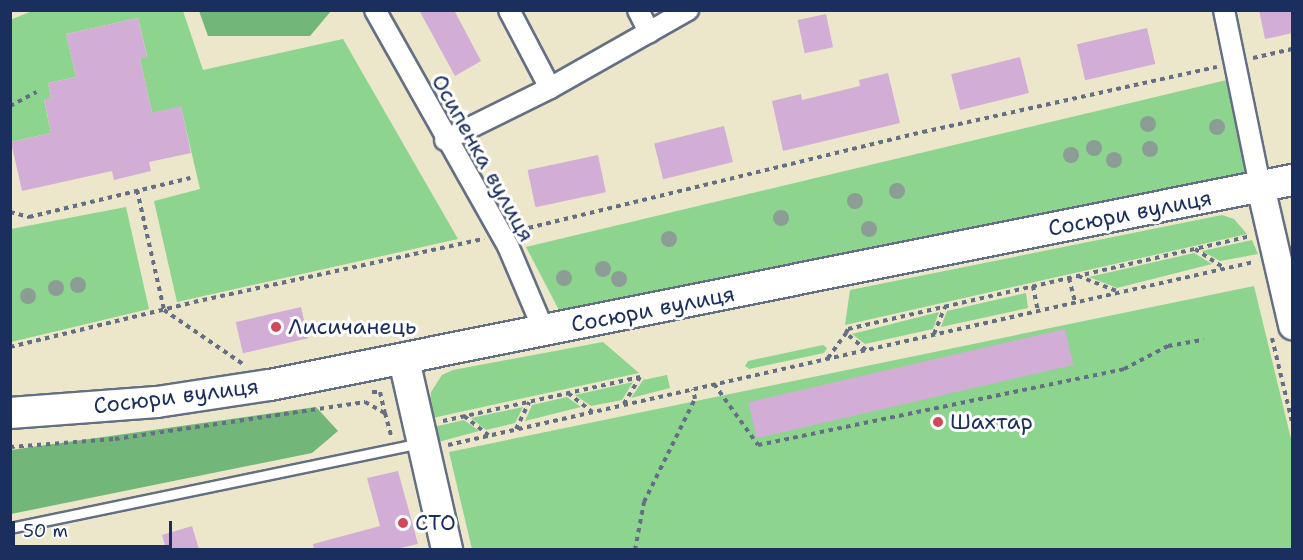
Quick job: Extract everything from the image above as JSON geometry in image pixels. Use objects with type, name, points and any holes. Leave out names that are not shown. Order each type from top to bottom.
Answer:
[{"type":"main road","name":"Сосюри вулиця","points":[[10,414],[157,402],[404,360],[1293,180]]},
{"type":"main road","points":[[1260,186],[1293,325]]},
{"type":"main road","points":[[404,360],[414,442],[447,549]]},
{"type":"street","name":"Осипенка вулиця","points":[[375,10],[445,140],[501,235],[544,331]]},
{"type":"street","points":[[509,10],[550,88]]},
{"type":"street","points":[[638,10],[649,32]]},
{"type":"street","points":[[445,140],[550,88],[688,10]]},
{"type":"street","points":[[1224,10],[1260,186]]},
{"type":"lane","points":[[10,528],[414,442]]},
{"type":"path","points":[[10,346],[501,235],[923,132],[1293,49]]},
{"type":"path","points":[[10,106],[36,92]]},
{"type":"path","points":[[10,212],[29,217],[190,178]]},
{"type":"path","points":[[137,190],[164,310],[245,366]]},
{"type":"path","points":[[828,358],[848,329],[1194,249],[1254,238]]},
{"type":"path","points":[[1194,249],[1225,268]]},
{"type":"path","points":[[414,442],[489,435],[1260,260]]},
{"type":"path","points":[[1078,276],[1120,292]]},
{"type":"path","points":[[1069,278],[1075,302]]},
{"type":"path","points":[[1033,286],[1038,311]]},
{"type":"path","points":[[934,334],[945,306]]},
{"type":"path","points":[[846,333],[866,350]]},
{"type":"path","points":[[714,384],[758,445],[1124,369],[1168,346],[1203,340]]},
{"type":"path","points":[[414,442],[464,416],[640,377],[622,405]]},
{"type":"path","points":[[635,549],[644,502],[695,399],[693,389]]},
{"type":"path","points":[[568,393],[592,412]]},
{"type":"path","points":[[516,429],[530,401]]},
{"type":"path","points":[[10,447],[115,439],[365,402],[385,413],[414,442]]},
{"type":"path","points":[[464,416],[489,435]]},
{"type":"green space","points":[[199,10],[331,11],[310,36],[208,36]]},
{"type":"green space","points":[[32,11],[183,11],[203,70],[343,39],[458,239],[177,302],[154,201],[200,189],[181,107],[152,113],[140,58],[147,56],[138,18],[66,34],[76,77],[48,83],[51,98],[44,100],[51,133],[11,142],[10,20]]},
{"type":"green space","points":[[1231,79],[1249,173],[1246,176],[561,314],[526,247]]},
{"type":"green space","points":[[126,207],[149,309],[11,342],[11,229]]},
{"type":"green space","points":[[1222,215],[1234,219],[1247,234],[845,325],[850,290]]},
{"type":"green space","points":[[1252,240],[1258,254],[1220,261],[1202,251]]},
{"type":"green space","points":[[1194,253],[1212,264],[1117,288],[1089,277]]},
{"type":"green space","name":"Шахтар","points":[[1254,286],[1292,443],[1292,549],[472,549],[449,452]]},
{"type":"green space","points":[[1026,293],[1028,308],[941,327],[947,311]]},
{"type":"green space","points":[[939,312],[933,329],[865,344],[852,334]]},
{"type":"green space","points":[[603,342],[639,373],[428,419],[431,392],[442,375],[453,370]]},
{"type":"green space","points":[[823,345],[827,348],[824,353],[749,369],[745,366],[748,361]]},
{"type":"green space","points":[[667,375],[670,388],[631,398],[643,380]]},
{"type":"green space","points":[[633,382],[622,400],[591,406],[575,395]]},
{"type":"green space","points":[[567,397],[581,407],[525,421],[532,405]]},
{"type":"green space","points":[[316,407],[338,431],[312,453],[11,514],[11,450]]},
{"type":"green space","points":[[523,407],[515,423],[486,430],[471,418]]},
{"type":"green space","points":[[464,420],[479,431],[431,444],[429,428]]},
{"type":"building","points":[[419,10],[454,10],[481,61],[455,76]]},
{"type":"building","points":[[1259,10],[1293,10],[1293,33],[1265,39]]},
{"type":"building","points":[[826,14],[833,47],[805,53],[798,20]]},
{"type":"building","points":[[138,18],[147,57],[140,58],[152,113],[181,106],[191,153],[149,162],[151,171],[114,180],[112,171],[22,191],[11,142],[51,133],[44,99],[51,98],[48,83],[76,77],[66,34]]},
{"type":"building","points":[[1147,28],[1155,64],[1085,80],[1077,44]]},
{"type":"building","points":[[1020,57],[1029,93],[960,110],[951,74]]},
{"type":"building","points":[[888,73],[900,123],[783,151],[772,101],[801,94],[802,100],[860,86],[859,80]]},
{"type":"building","points":[[724,126],[733,162],[663,179],[654,143]]},
{"type":"building","points":[[598,155],[606,192],[535,207],[528,170]]},
{"type":"building","points":[[301,307],[308,338],[243,353],[236,322]]},
{"type":"building","points":[[1065,329],[1073,365],[757,438],[748,402]]},
{"type":"building","points":[[398,471],[418,544],[396,549],[314,549],[313,544],[380,526],[367,478]]},
{"type":"building","points":[[192,526],[199,549],[166,549],[162,535]]},
{"type":"place","name":"Лисичанець","points":[[276,327]]},
{"type":"place","name":"Шахтар","points":[[938,422]]},
{"type":"place","name":"СТО","points":[[403,523]]}]
